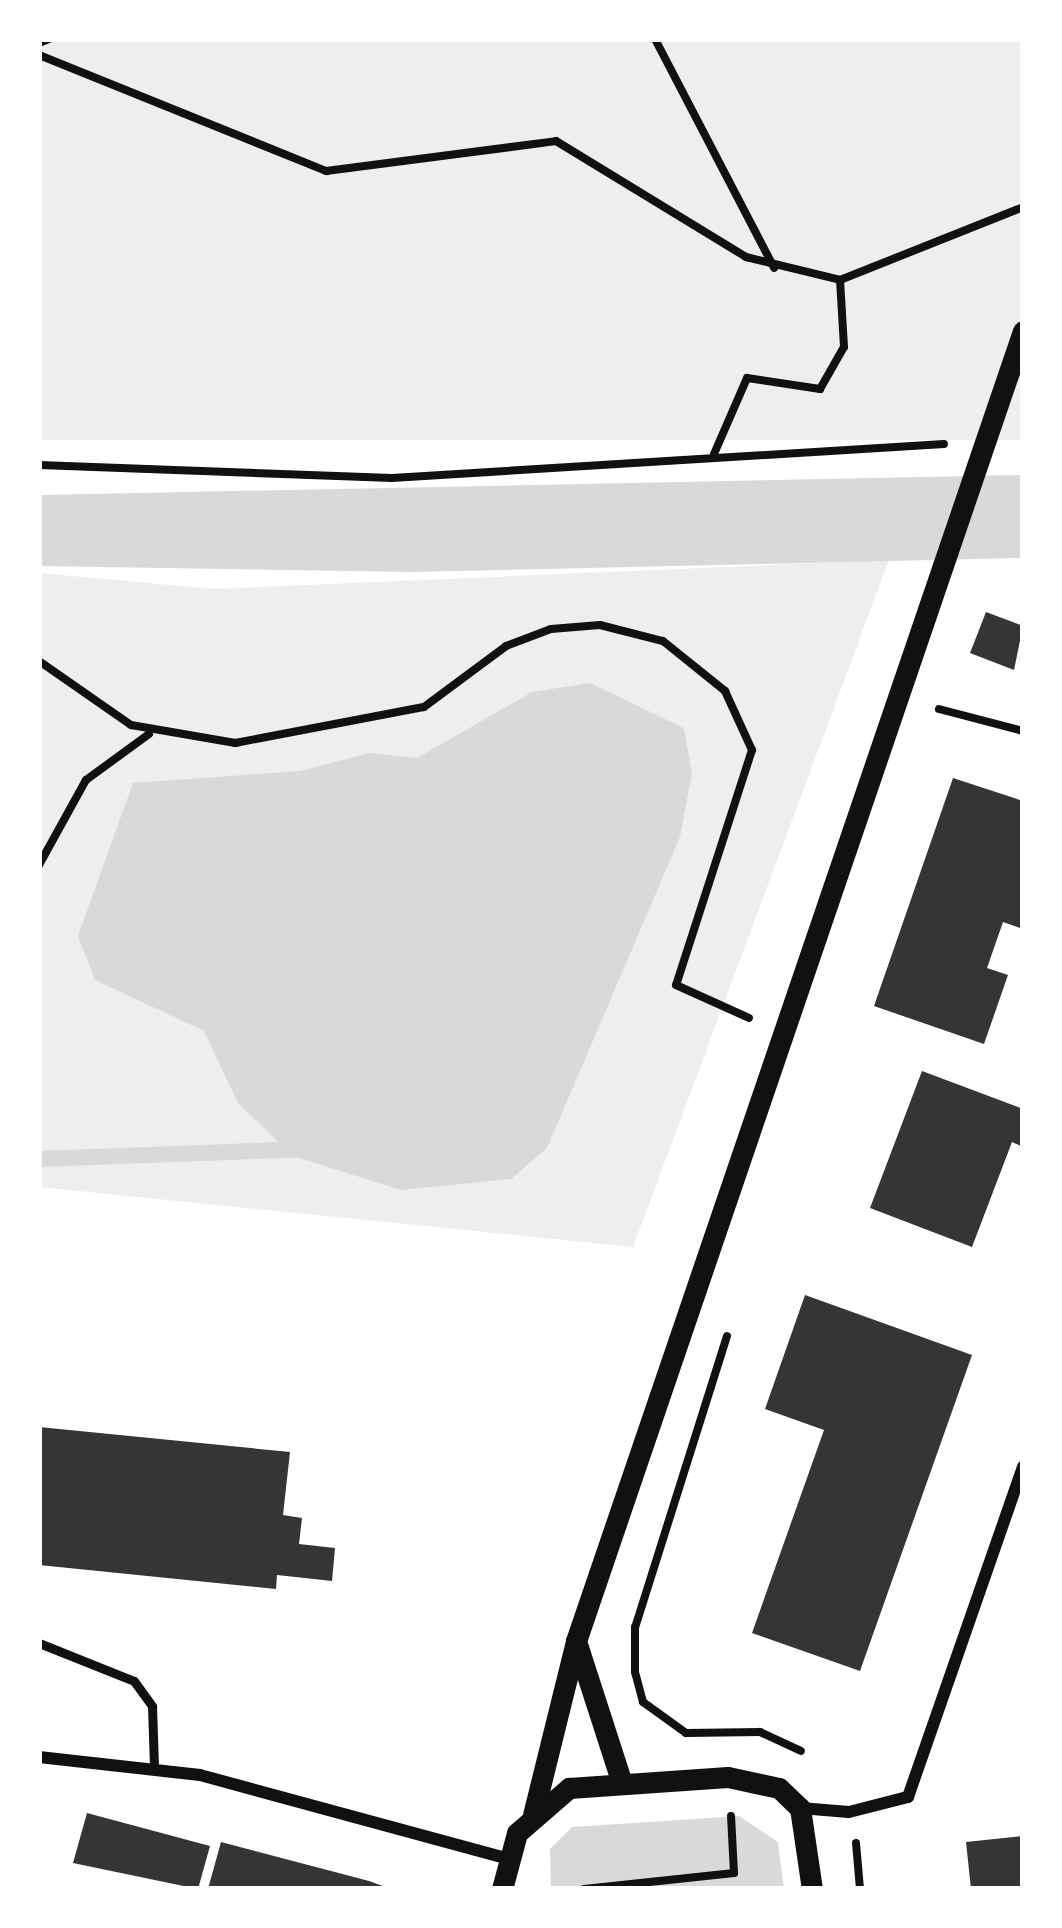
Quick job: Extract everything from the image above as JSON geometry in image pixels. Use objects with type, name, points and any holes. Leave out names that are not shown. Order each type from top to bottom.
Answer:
[{"type":"street","points":[[502,1889],[506,1858],[533,1815],[576,1640],[1023,332]]},
{"type":"street","points":[[800,1808],[849,1812],[908,1797],[1023,1466]]},
{"type":"street","points":[[576,1640],[620,1777]]},
{"type":"street","points":[[39,1757],[154,1766],[506,1858]]},
{"type":"street","points":[[533,1815],[569,1788],[620,1777],[728,1777],[779,1788],[800,1808],[812,1889]]},
{"type":"lane","points":[[39,1643],[134,1682],[152,1706],[154,1766]]},
{"type":"path","points":[[39,43],[49,39]]},
{"type":"path","points":[[656,39],[774,268]]},
{"type":"path","points":[[39,55],[326,172],[556,141],[774,268],[840,280],[1023,208]]},
{"type":"path","points":[[713,454],[747,378],[820,389],[844,347],[840,280]]},
{"type":"path","points":[[39,465],[392,478],[713,454],[958,444]]},
{"type":"path","points":[[39,661],[151,733],[235,742],[362,726],[424,707],[506,646],[551,628],[600,625],[663,641],[725,691],[752,749],[676,985],[783,1033]]},
{"type":"path","points":[[939,709],[1023,730]]},
{"type":"path","points":[[39,865],[86,781],[151,733]]},
{"type":"path","points":[[584,1889],[734,1873],[728,1777]]},
{"type":"shaded area","points":[[39,39],[1023,39],[1023,440],[39,440]]},
{"type":"shaded area","points":[[1023,475],[1023,558],[413,572],[39,566],[39,495]]},
{"type":"shaded area","points":[[889,560],[633,1247],[39,1187],[39,573],[214,589]]},
{"type":"shaded area","points":[[590,683],[684,728],[692,773],[680,837],[547,1148],[511,1179],[401,1190],[293,1156],[238,1103],[204,1031],[95,980],[78,936],[133,783],[300,771],[370,753],[417,758],[532,692]]},
{"type":"shaded area","points":[[739,1816],[778,1842],[784,1889],[551,1889],[550,1849],[572,1827]]},
{"type":"building","points":[[986,612],[1023,626],[1014,670],[970,653]]},
{"type":"building","points":[[953,778],[1023,801],[1023,929],[1003,922],[987,968],[1008,975],[984,1044],[874,1006]]},
{"type":"building","points":[[922,1071],[1023,1109],[1023,1147],[1012,1142],[972,1247],[870,1208]]},
{"type":"building","points":[[805,1295],[972,1355],[860,1671],[752,1633],[824,1430],[765,1409]]},
{"type":"building","points":[[39,1427],[290,1452],[283,1515],[302,1518],[299,1544],[335,1548],[332,1581],[277,1575],[276,1589],[39,1565]]},
{"type":"building","points":[[87,1813],[210,1846],[198,1889],[73,1863]]},
{"type":"building","points":[[1023,1836],[1023,1889],[971,1889],[966,1842]]},
{"type":"building","points":[[221,1842],[369,1881],[391,1889],[208,1889]]},
{"type":"waterway","points":[[39,1159],[313,1149]]}]
